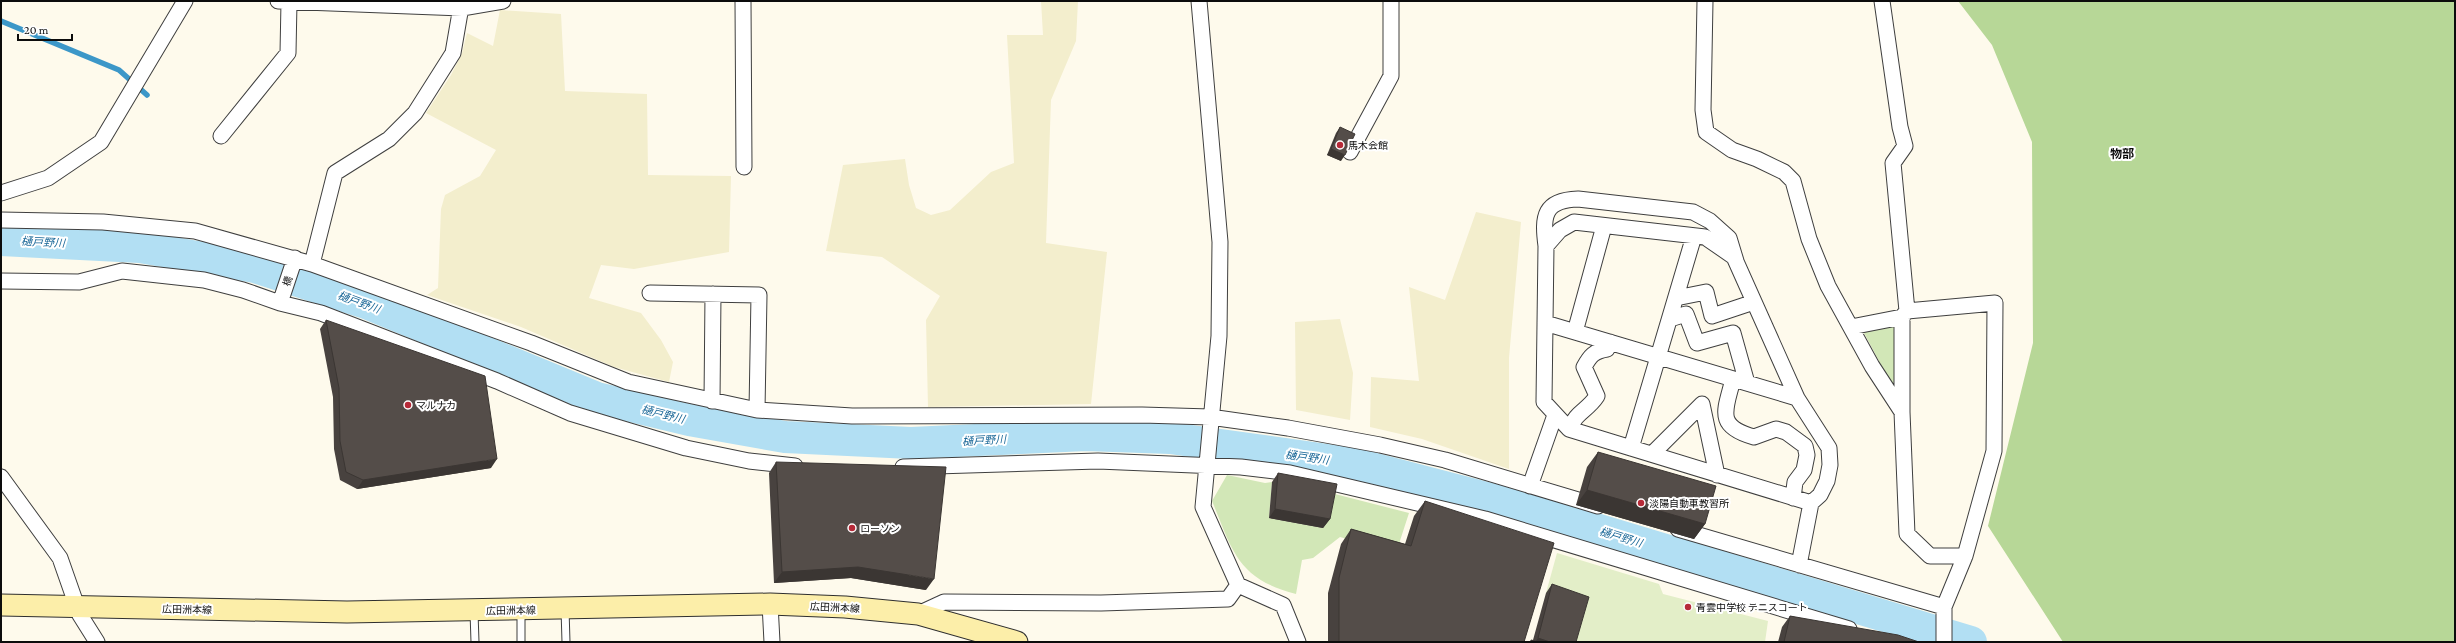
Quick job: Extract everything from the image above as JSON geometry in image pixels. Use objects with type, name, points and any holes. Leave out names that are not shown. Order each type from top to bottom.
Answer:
[{"type":"main road","name":"広田洲本線","points":[[1,605],[347,612],[474,611],[770,604],[845,607],[918,614],[1017,642]]},
{"type":"street","points":[[1,193],[48,178],[101,142],[185,1]]},
{"type":"street","points":[[222,136],[288,53],[283,1],[462,4],[503,1]]},
{"type":"street","points":[[743,1],[744,168]]},
{"type":"street","points":[[1199,1],[1220,242],[1219,336],[1210,417],[1203,507],[1238,585],[1283,605],[1298,642]]},
{"type":"street","points":[[1350,152],[1391,76],[1391,1]]},
{"type":"street","points":[[1705,1],[1703,110],[1706,132],[1732,150],[1757,159],[1784,172],[1793,181],[1816,260],[1850,327],[1886,390],[1902,412]]},
{"type":"street","points":[[1882,1],[1900,127],[1905,146],[1893,163],[1904,314],[1902,412],[1907,534],[1930,556],[1966,556]]},
{"type":"street","points":[[312,264],[335,173],[389,139],[415,114],[453,53],[462,4]]},
{"type":"street","points":[[1799,565],[1811,503],[1820,495],[1827,481],[1830,465],[1829,448],[1797,398],[1736,261],[1729,238],[1710,221],[1693,212],[1578,199],[1561,199],[1550,208],[1543,224],[1546,246],[1544,402],[1569,429],[1811,503]]},
{"type":"street","points":[[1,220],[103,222],[195,231],[295,258],[531,343],[628,382],[757,410],[852,416],[1142,415],[1210,417],[1288,428],[1380,445],[1445,460],[1612,510]]},
{"type":"street","points":[[1546,246],[1560,230],[1574,222],[1705,237],[1734,257],[1736,261]]},
{"type":"street","points":[[1575,332],[1604,226]]},
{"type":"street","points":[[1631,448],[1694,236]]},
{"type":"street","name":"橋","points":[[280,303],[295,258]]},
{"type":"street","points":[[1,280],[79,282],[122,271],[204,280],[243,290],[280,303],[321,313],[497,381],[570,413],[686,448],[749,461],[812,467]]},
{"type":"street","points":[[1676,298],[1706,292],[1712,316],[1754,302]]},
{"type":"street","points":[[650,293],[759,294],[757,410]]},
{"type":"street","points":[[712,401],[713,294]]},
{"type":"street","points":[[1850,327],[1904,314],[1995,303],[1994,452],[1966,556],[1944,607],[1944,642]]},
{"type":"street","points":[[1670,319],[1686,314],[1697,343],[1733,333],[1740,381],[1724,406],[1726,420],[1734,429],[1754,437],[1776,429],[1786,432],[1805,446],[1807,455],[1804,470],[1795,482],[1793,498]]},
{"type":"street","points":[[1545,323],[1797,398]]},
{"type":"street","points":[[1569,429],[1575,416],[1591,405],[1597,396],[1584,367],[1589,357],[1597,351],[1607,349],[1610,342]]},
{"type":"street","points":[[1652,454],[1702,404],[1716,475]]},
{"type":"street","points":[[1530,486],[1555,414]]},
{"type":"street","points":[[887,467],[1098,461],[1153,462],[1207,467],[1241,467],[1290,473],[1485,519],[1865,634]]},
{"type":"street","points":[[1,477],[60,558],[80,615],[97,642]]},
{"type":"street","points":[[1665,525],[1944,607]]},
{"type":"street","points":[[918,614],[944,602],[1102,603],[1228,599],[1238,585]]},
{"type":"street","points":[[770,604],[772,642]]},
{"type":"lane","points":[[565,609],[566,642]]},
{"type":"lane","points":[[521,610],[521,642]]},
{"type":"lane","points":[[474,611],[475,642]]},
{"type":"shaded area","points":[[1041,1],[1078,1],[1076,41],[1051,100],[1046,243],[1107,252],[1091,404],[928,407],[926,320],[940,296],[882,257],[826,251],[843,165],[905,159],[909,185],[916,208],[931,215],[950,210],[991,172],[1014,163],[1007,35],[1043,35]]},
{"type":"shaded area","points":[[500,10],[561,14],[565,91],[647,94],[648,175],[731,176],[729,252],[634,269],[601,265],[589,298],[641,313],[661,340],[673,362],[669,382],[614,367],[521,327],[427,295],[438,288],[441,209],[445,195],[480,176],[496,150],[426,113],[451,75],[462,53],[467,33],[493,46]]},
{"type":"shaded area","points":[[1476,212],[1521,222],[1509,358],[1509,469],[1422,439],[1370,427],[1371,377],[1419,381],[1409,287],[1445,300]]},
{"type":"shaded area","points":[[1340,319],[1353,373],[1350,420],[1296,410],[1295,322]]},
{"type":"green space","points":[[1958,1],[2455,1],[2455,642],[2063,642],[1988,526],[2033,343],[2032,142],[1992,45]]},
{"type":"green space","points":[[1895,325],[1896,393],[1863,331]]},
{"type":"green space","points":[[1227,475],[1265,483],[1272,482],[1269,518],[1323,528],[1331,493],[1409,513],[1396,553],[1340,537],[1313,558],[1302,560],[1296,594],[1277,588],[1261,580],[1249,571],[1240,561],[1226,535],[1212,501]]},
{"type":"green space","points":[[1557,553],[1659,584],[1663,594],[1768,621],[1765,642],[1572,642],[1546,593]]},
{"type":"building","name":"馬木会館","points":[[1340,127],[1355,134],[1345,155],[1331,149]]},
{"type":"building","name":"マルナカ","points":[[326,320],[485,376],[497,459],[363,480],[346,472],[340,441],[339,388]]},
{"type":"building","points":[[1598,452],[1716,486],[1705,524],[1587,490]]},
{"type":"building","name":"ローソン","points":[[776,462],[946,467],[934,579],[858,567],[782,572]]},
{"type":"building","points":[[1278,473],[1337,484],[1330,519],[1275,509]]},
{"type":"building","points":[[1425,501],[1554,543],[1524,642],[1339,642],[1339,578],[1351,529],[1411,546]]},
{"type":"building","points":[[1552,584],[1589,597],[1576,642],[1550,642],[1538,638]]},
{"type":"building","points":[[1790,616],[1898,635],[1919,642],[1784,642]]},
{"type":"waterway","points":[[1,21],[119,70],[147,95]]},
{"type":"waterway","name":"樋戸野川","points":[[1,240],[140,247],[255,267],[366,303],[597,398],[689,420],[785,437],[911,443],[1086,435],[1170,438],[1356,464],[1536,511],[1971,642]]},
{"type":"place","name":"馬木会館","points":[[1340,145]]},
{"type":"place","name":"マルナカ","points":[[408,405]]},
{"type":"place","name":"淡陽自動車教習所","points":[[1641,503]]},
{"type":"place","name":"ローソン","points":[[852,528]]},
{"type":"place","name":"青雲中学校 テニスコート","points":[[1688,607]]},
{"type":"district","name":"物部","points":[[2122,154]]}]
